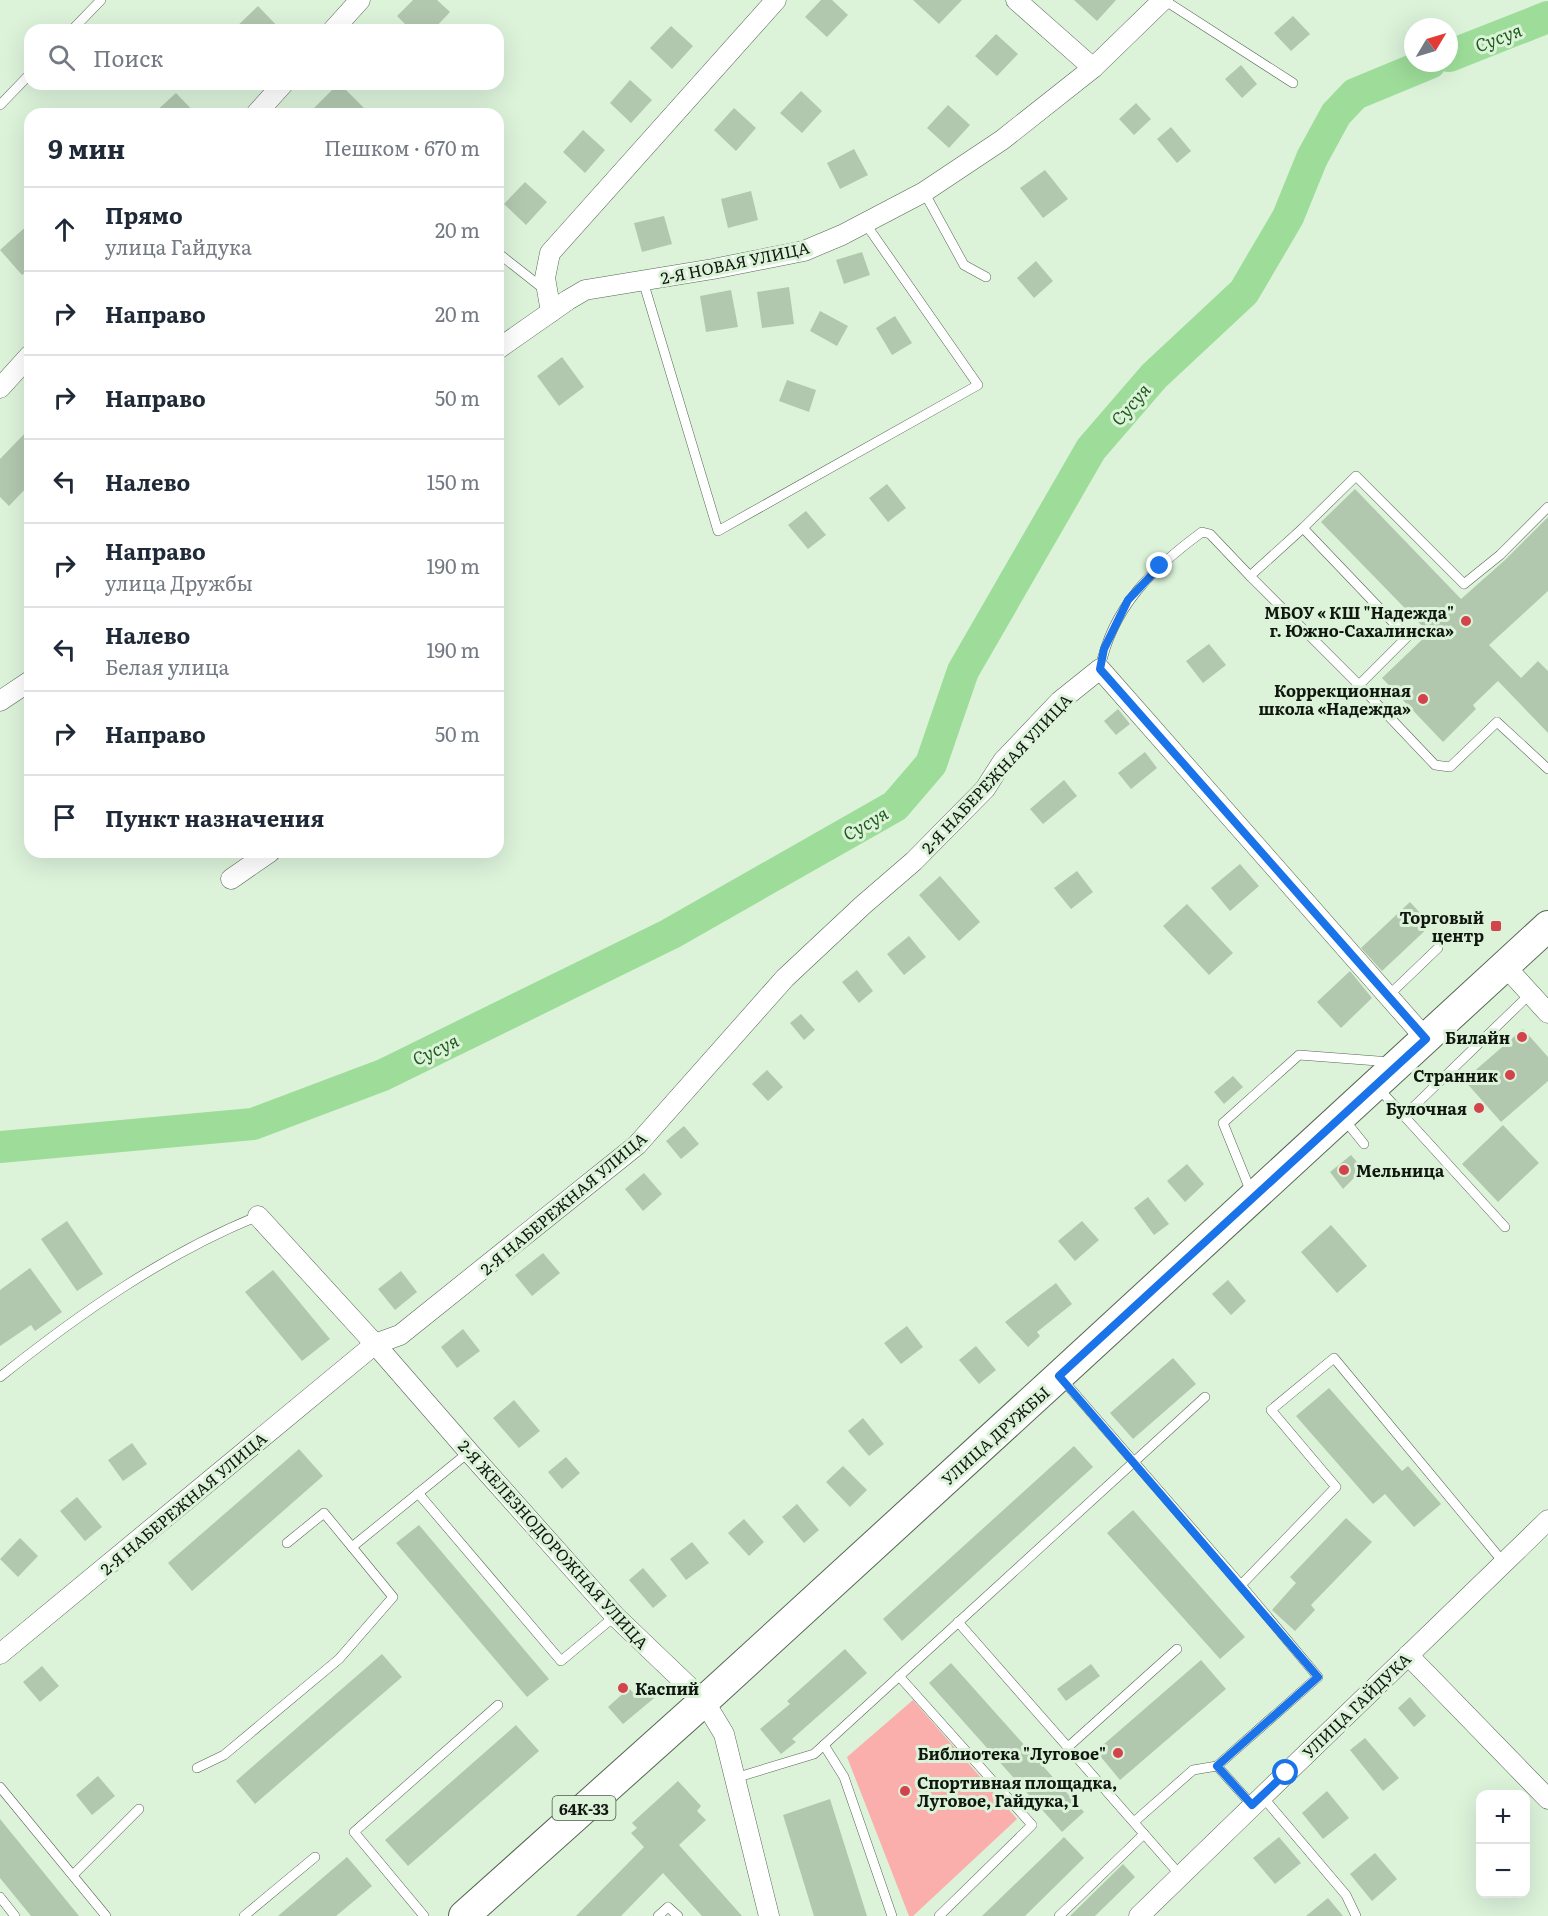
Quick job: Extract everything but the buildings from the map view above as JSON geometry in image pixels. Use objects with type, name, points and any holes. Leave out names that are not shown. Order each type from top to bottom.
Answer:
[{"type":"main road","name":"УЛИЦА ДРУЖБЫ","points":[[474,1913],[1548,926]]},
{"type":"street","points":[[338,24],[360,0]]},
{"type":"street","points":[[551,312],[544,278],[550,253],[776,0]]},
{"type":"street","points":[[1016,0],[1094,68]]},
{"type":"street","name":"2-Я НОВАЯ УЛИЦА","points":[[504,345],[585,290],[804,251],[865,223],[924,192],[1002,140],[1094,68],[1163,0]]},
{"type":"street","points":[[261,108],[278,90]]},
{"type":"street","points":[[0,388],[24,362]]},
{"type":"street","points":[[1100,669],[1426,1039]]},
{"type":"street","name":"2-Я НАБЕРЕЖНАЯ УЛИЦА","points":[[0,1654],[375,1344],[400,1335],[637,1145],[785,978],[914,861],[985,789],[1003,761],[1060,701],[1100,669]]},
{"type":"street","points":[[0,701],[24,685]]},
{"type":"street","points":[[231,879],[261,858]]},
{"type":"street","points":[[1506,966],[1548,1014]]},
{"type":"street","name":"2-Я ЖЕЛЕЗНОДОРОЖНАЯ УЛИЦА","points":[[258,1216],[375,1344],[615,1616],[704,1701],[724,1734],[769,1916]]},
{"type":"street","name":"УЛИЦА ГАЙДУКА","points":[[1139,1916],[1548,1520]]},
{"type":"street","points":[[1408,1655],[1548,1798]]},
{"type":"lane","points":[[78,24],[101,0]]},
{"type":"lane","points":[[1163,0],[1293,83]]},
{"type":"lane","points":[[0,105],[24,80]]},
{"type":"lane","points":[[924,192],[964,265],[986,277]]},
{"type":"lane","points":[[643,281],[718,531],[978,385],[865,223]]},
{"type":"lane","points":[[504,258],[547,291]]},
{"type":"lane","points":[[1250,576],[1356,476],[1464,584],[1500,555],[1548,507]]},
{"type":"lane","points":[[1303,528],[1407,637],[1359,685]]},
{"type":"lane","points":[[1100,669],[1104,649],[1128,600],[1160,566],[1202,532],[1210,534],[1435,765],[1450,767],[1497,722],[1548,769]]},
{"type":"lane","points":[[1388,996],[1438,948]]},
{"type":"lane","points":[[1404,1116],[1529,995]]},
{"type":"lane","points":[[1253,1198],[1223,1123],[1299,1055],[1400,1063]]},
{"type":"lane","points":[[1376,1085],[1505,1227]]},
{"type":"lane","points":[[1342,1117],[1364,1144]]},
{"type":"lane","points":[[0,1377],[64,1326],[141,1276],[224,1229],[258,1216]]},
{"type":"lane","points":[[1241,1585],[1336,1487],[1271,1410],[1334,1358],[1504,1563]]},
{"type":"lane","points":[[1059,1376],[1318,1677],[1217,1766],[1193,1770],[1134,1822]]},
{"type":"lane","points":[[735,1778],[814,1754],[1205,1397]]},
{"type":"lane","points":[[352,1547],[469,1452]]},
{"type":"lane","points":[[418,1493],[561,1661],[615,1616]]},
{"type":"lane","points":[[197,1768],[224,1755],[339,1659],[393,1597],[324,1513],[287,1543]]},
{"type":"lane","points":[[958,1622],[1180,1875]]},
{"type":"lane","points":[[1068,1747],[1177,1649]]},
{"type":"lane","points":[[899,1676],[1032,1825],[939,1916]]},
{"type":"lane","points":[[424,1916],[354,1832],[498,1705]]},
{"type":"lane","points":[[824,1745],[844,1777],[892,1916]]},
{"type":"lane","points":[[1217,1766],[1257,1801],[1346,1895],[1356,1916]]},
{"type":"lane","points":[[0,1787],[106,1916]]},
{"type":"lane","points":[[73,1875],[139,1809]]},
{"type":"lane","points":[[1059,1916],[1144,1834]]},
{"type":"lane","points":[[244,1916],[315,1857]]},
{"type":"lane","points":[[0,1897],[15,1916]]},
{"type":"lane","points":[[658,1916],[668,1907],[678,1916]]},
{"type":"shaded area","points":[[913,1700],[1017,1819],[913,1916],[909,1916],[847,1757]]},
{"type":"waterway","name":"Сусуя","points":[[1458,52],[1548,17]]},
{"type":"waterway","name":"Сусуя","points":[[0,1147],[253,1124],[383,1075],[670,934],[895,806],[931,764],[963,671],[1091,449],[1154,376],[1244,292],[1288,217],[1312,158],[1336,114],[1355,94],[1408,72]]},
{"type":"place","name":"МБОУ « КШ \"Надежда\" г. Южно-Сахалинска»","points":[[1466,621]]},
{"type":"place","name":"Коррекционная школа «Надежда»","points":[[1423,699]]},
{"type":"place","name":"Торговый центр","points":[[1496,926]]},
{"type":"place","name":"Билайн","points":[[1522,1037]]},
{"type":"place","name":"Странник","points":[[1510,1075]]},
{"type":"place","name":"Булочная","points":[[1479,1108]]},
{"type":"place","name":"Мельница","points":[[1344,1170]]},
{"type":"place","name":"Каспий","points":[[623,1688]]},
{"type":"place","name":"Библиотека \"Луговое\"","points":[[1118,1753]]},
{"type":"place","name":"Спортивная площадка, Луговое, Гайдука, 1","points":[[905,1791]]},
{"type":"route","points":[[1160,566],[1128,600],[1104,649],[1100,669],[1426,1039],[1059,1376],[1318,1677],[1217,1766],[1252,1805],[1286,1773]]}]
